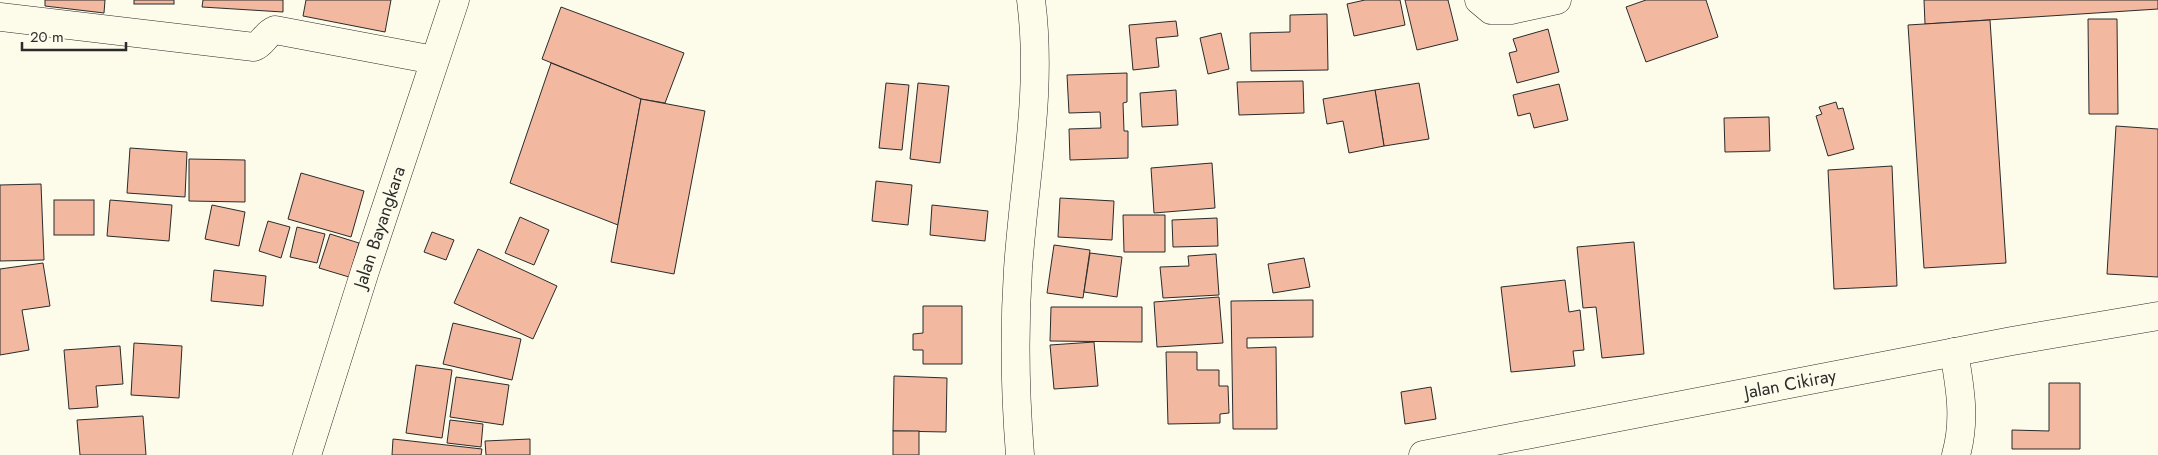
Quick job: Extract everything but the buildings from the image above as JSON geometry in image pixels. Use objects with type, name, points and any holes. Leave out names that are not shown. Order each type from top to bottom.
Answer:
[{"type":"main road","name":"Jalan Bayangkara","points":[[307,455],[364,271],[455,0]]},
{"type":"main road","points":[[1020,455],[1015,390],[1017,288],[1032,127],[1034,24],[1031,0]]},
{"type":"main road","points":[[1479,0],[1491,10],[1511,10],[1557,0]]},
{"type":"main road","points":[[0,17],[254,47],[260,45],[267,33],[275,30],[434,60]]},
{"type":"main road","name":"Jalan Cikiray","points":[[1423,455],[1954,352],[2158,316]]},
{"type":"main road","points":[[1954,352],[1962,405],[1960,440],[1956,455]]}]
